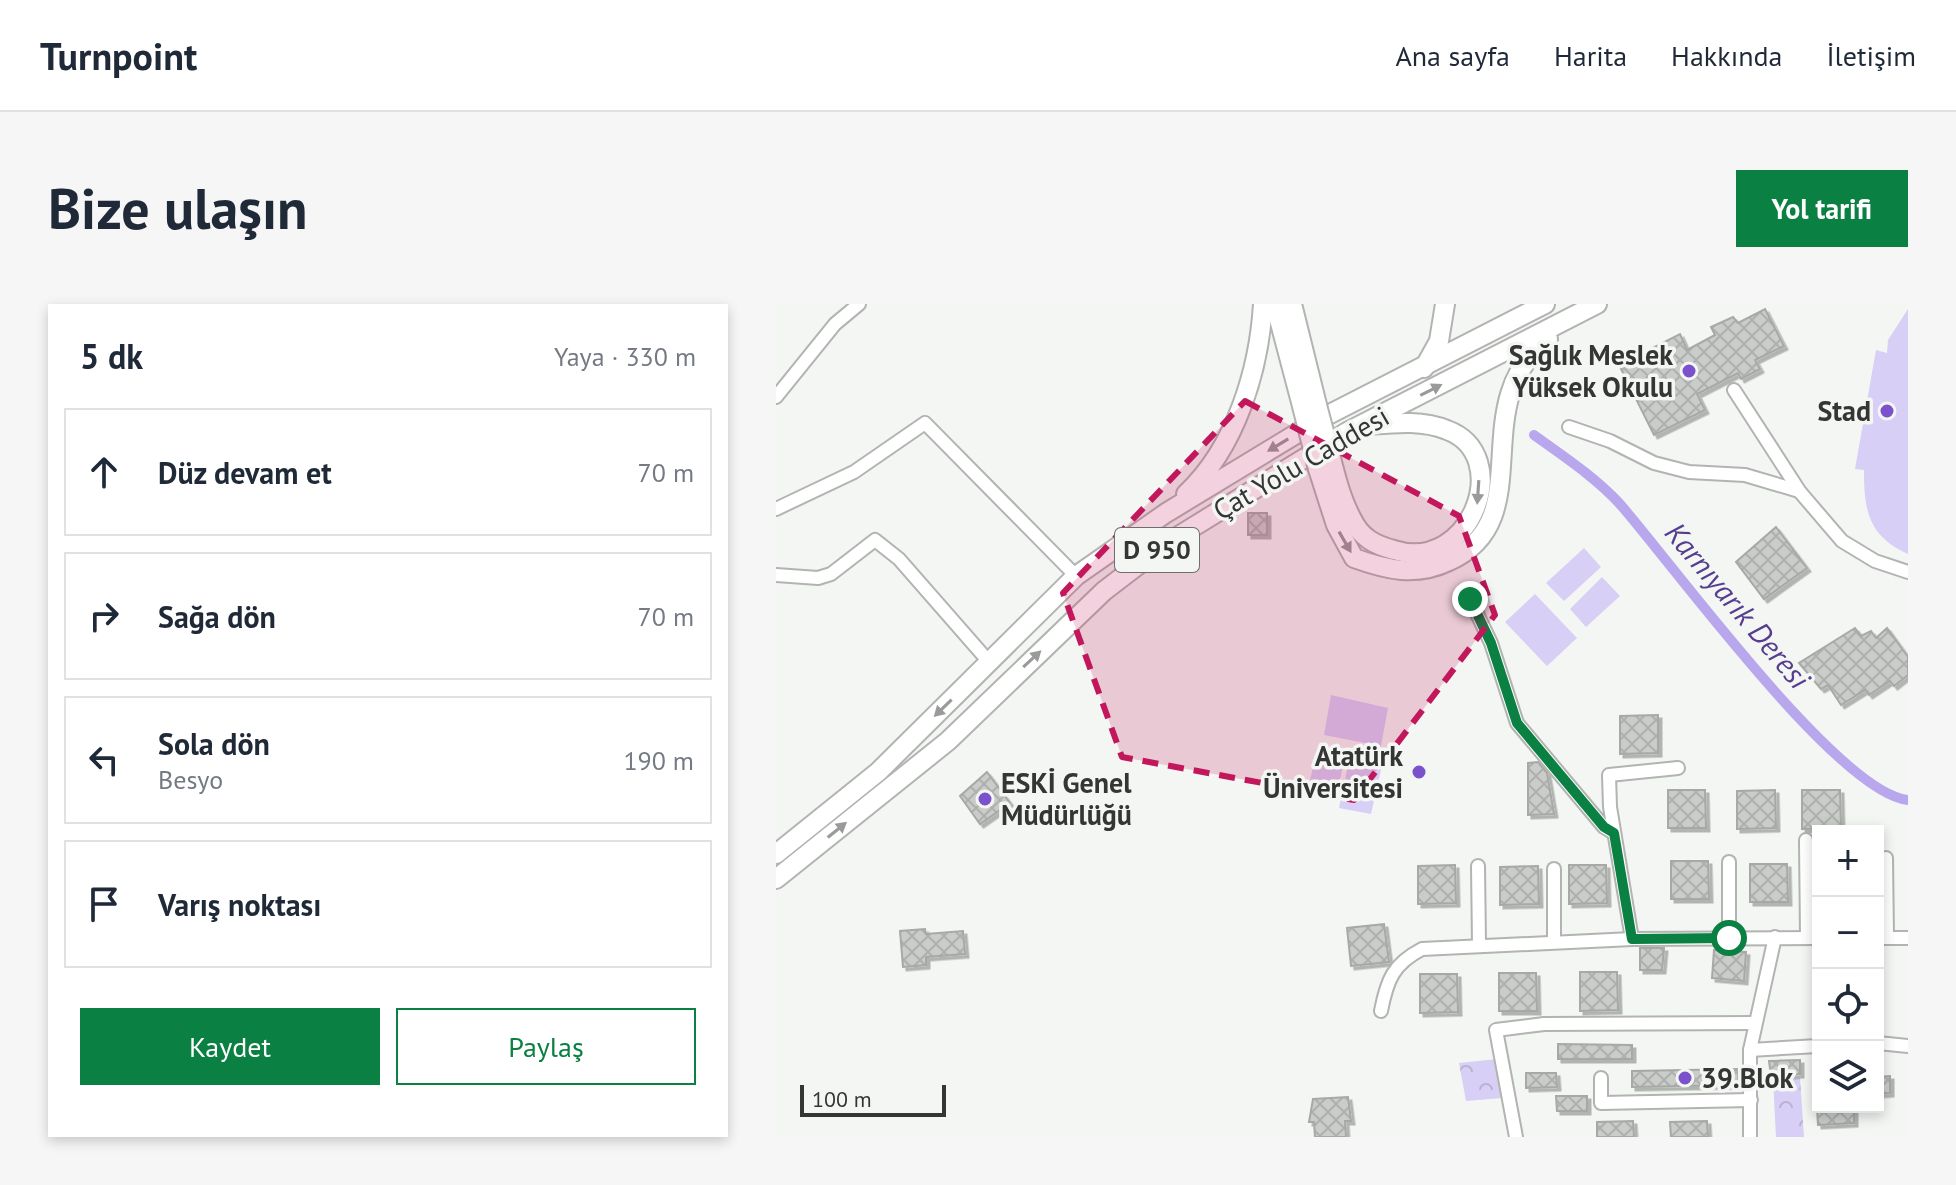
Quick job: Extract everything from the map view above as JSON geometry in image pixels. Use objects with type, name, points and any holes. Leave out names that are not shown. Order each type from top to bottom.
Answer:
[{"type":"highway","points":[[1166,513],[1211,464],[1233,424],[1253,371],[1261,336],[1263,304]]},
{"type":"highway","points":[[1275,304],[1309,406],[1325,465],[1336,525],[1354,558],[1412,572],[1434,568],[1469,551],[1491,522],[1502,466],[1506,403],[1514,377],[1528,355],[1591,307]]},
{"type":"highway","points":[[1292,304],[1306,362]]},
{"type":"highway","points":[[1306,304],[1309,406]]},
{"type":"highway","points":[[1424,368],[1439,341],[1445,304]]},
{"type":"highway","name":"Çat Yolu Caddesi","points":[[776,854],[878,772],[1076,576],[1166,513],[1324,417],[1545,304]]},
{"type":"highway","name":"Çat Yolu Caddesi","points":[[776,879],[948,741],[1116,582],[1164,545],[1362,425],[1591,307]]},
{"type":"highway","points":[[1325,465],[1352,521],[1373,544],[1405,554],[1437,551],[1462,533],[1476,512],[1480,490],[1478,466],[1469,447],[1450,430],[1414,422],[1362,425]]},
{"type":"street","points":[[776,397],[835,324],[859,304]]},
{"type":"street","points":[[1734,390],[1800,492],[1842,541],[1875,561],[1908,572]]},
{"type":"street","points":[[776,509],[854,472],[925,423],[1076,576]]},
{"type":"street","points":[[1569,427],[1610,441],[1654,463],[1689,472],[1745,475],[1800,492]]},
{"type":"street","points":[[776,575],[818,578],[831,574],[875,540],[899,559],[990,663]]},
{"type":"street","points":[[1470,599],[1491,643],[1517,723],[1604,827],[1614,833]]},
{"type":"street","points":[[1632,939],[1614,833],[1609,775],[1678,768]]},
{"type":"street","points":[[1806,840],[1812,924]]},
{"type":"street","points":[[1884,898],[1886,858]]},
{"type":"street","points":[[1729,862],[1729,938]]},
{"type":"street","points":[[1478,866],[1479,944]]},
{"type":"street","points":[[1554,869],[1554,942]]},
{"type":"street","points":[[1750,1137],[1750,1050],[1775,937]]},
{"type":"street","points":[[1381,1011],[1388,978],[1396,965],[1422,949],[1632,939],[1812,938]]},
{"type":"street","points":[[1884,938],[1908,938]]},
{"type":"street","points":[[1516,1137],[1496,1030],[1544,1024],[1755,1023]]},
{"type":"street","points":[[1884,1044],[1908,1046]]},
{"type":"street","points":[[1750,1050],[1812,1046]]},
{"type":"street","points":[[1601,1078],[1601,1103],[1751,1100]]},
{"type":"highlighted area","points":[[1245,401],[1459,516],[1495,615],[1354,800],[1122,757],[1063,593]]},
{"type":"green space","name":"Stad","points":[[1908,309],[1908,554],[1876,530],[1867,509],[1864,470],[1855,469],[1876,350],[1887,353],[1888,340]]},
{"type":"green space","points":[[1584,548],[1601,567],[1564,601],[1546,583]]},
{"type":"green space","points":[[1602,577],[1620,596],[1586,627],[1570,609]]},
{"type":"green space","points":[[1535,594],[1577,638],[1547,666],[1505,622]]},
{"type":"green space","points":[[1331,695],[1388,708],[1381,746],[1324,735]]},
{"type":"green space","points":[[1317,748],[1345,754],[1336,801],[1307,795]]},
{"type":"green space","points":[[1350,756],[1383,761],[1371,814],[1339,808]]},
{"type":"green space","points":[[1497,1059],[1502,1098],[1466,1101],[1459,1063]]},
{"type":"green space","points":[[1800,1078],[1804,1137],[1776,1137],[1773,1080]]},
{"type":"building","name":"Sağlık Meslek Yüksek Okulu","points":[[1765,309],[1784,346],[1755,360],[1760,369],[1741,379],[1738,373],[1697,394],[1705,410],[1654,435],[1619,365],[1680,334],[1687,350],[1715,335],[1711,327],[1733,317],[1738,323]]},
{"type":"building","points":[[1248,513],[1267,513],[1267,535],[1248,535]]},
{"type":"building","points":[[1776,527],[1807,568],[1764,599],[1736,562]]},
{"type":"building","points":[[1855,628],[1861,636],[1871,631],[1876,638],[1887,628],[1908,657],[1908,675],[1894,686],[1890,681],[1869,695],[1865,690],[1841,705],[1828,685],[1821,689],[1799,663]]},
{"type":"building","points":[[1658,715],[1658,753],[1620,754],[1620,716]]},
{"type":"building","points":[[1538,762],[1547,773],[1554,814],[1528,815],[1528,763]]},
{"type":"building","name":"ESKİ Genel Müdürlüğü","points":[[987,772],[1010,803],[980,824],[960,796]]},
{"type":"building","points":[[1668,790],[1705,790],[1706,828],[1668,828]]},
{"type":"building","points":[[1775,790],[1776,828],[1737,829],[1737,791]]},
{"type":"building","points":[[1802,790],[1840,790],[1841,825],[1812,825],[1812,829],[1802,829]]},
{"type":"building","points":[[1671,861],[1708,861],[1709,899],[1671,899]]},
{"type":"building","points":[[1750,864],[1787,864],[1788,902],[1750,902]]},
{"type":"building","points":[[1455,865],[1456,903],[1418,904],[1418,866]]},
{"type":"building","points":[[1569,865],[1606,865],[1607,903],[1569,904]]},
{"type":"building","points":[[1538,866],[1539,904],[1500,905],[1500,867]]},
{"type":"building","points":[[1384,924],[1389,962],[1351,966],[1347,928]]},
{"type":"building","points":[[925,929],[926,934],[963,931],[965,954],[926,957],[926,965],[903,967],[900,931]]},
{"type":"building","points":[[1640,948],[1664,948],[1662,970],[1640,970]]},
{"type":"building","points":[[1714,950],[1746,952],[1744,981],[1712,978]]},
{"type":"building","points":[[1580,972],[1617,972],[1618,1010],[1580,1011]]},
{"type":"building","points":[[1499,973],[1536,973],[1537,1011],[1499,1011]]},
{"type":"building","points":[[1420,974],[1457,974],[1458,1012],[1420,1013]]},
{"type":"building","points":[[1558,1044],[1632,1045],[1632,1059],[1558,1059]]},
{"type":"building","points":[[1800,1060],[1800,1074],[1771,1076],[1769,1061]]},
{"type":"building","name":"39.Blok","points":[[1738,1069],[1738,1085],[1632,1087],[1632,1071]]},
{"type":"building","points":[[1526,1073],[1556,1073],[1557,1087],[1526,1088]]},
{"type":"building","points":[[1884,1076],[1890,1076],[1890,1093],[1884,1094]]},
{"type":"building","points":[[1556,1096],[1587,1096],[1587,1111],[1557,1111]]},
{"type":"building","points":[[1348,1097],[1351,1121],[1345,1121],[1346,1137],[1315,1137],[1314,1122],[1309,1122],[1313,1099]]},
{"type":"building","points":[[1817,1113],[1854,1113],[1854,1123],[1818,1125]]},
{"type":"building","points":[[1633,1121],[1634,1137],[1597,1137],[1597,1122]]},
{"type":"building","points":[[1707,1121],[1708,1137],[1671,1137],[1670,1122]]},
{"type":"waterway","name":"Karnıyarık Deresi","points":[[1534,435],[1610,493],[1800,719],[1841,759],[1878,788],[1908,800]]},
{"type":"place","name":"Sağlık Meslek Yüksek Okulu","points":[[1689,371]]},
{"type":"place","name":"Stad","points":[[1887,411]]},
{"type":"place","name":"Atatürk Üniversitesi","points":[[1419,772]]},
{"type":"place","name":"ESKİ Genel Müdürlüğü","points":[[985,799]]},
{"type":"place","name":"39.Blok","points":[[1685,1078]]},
{"type":"route","points":[[1470,599],[1491,643],[1517,723],[1604,827],[1614,833],[1632,939],[1729,938]]}]
